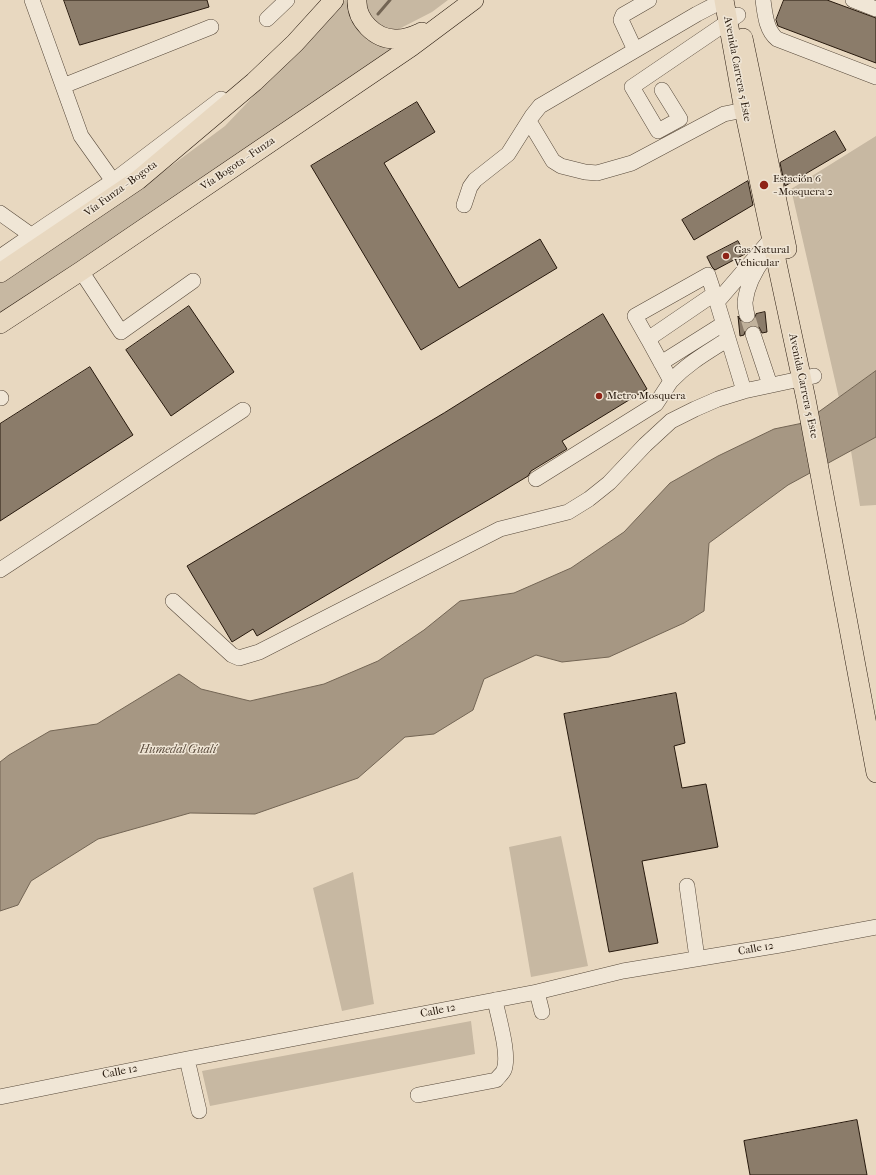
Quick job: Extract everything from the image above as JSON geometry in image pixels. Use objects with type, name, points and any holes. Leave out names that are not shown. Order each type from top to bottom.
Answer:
[{"type":"main road","name":"Vía Funza - Bogota","points":[[0,273],[138,180],[254,82],[295,43],[334,0]]},
{"type":"main road","points":[[357,0],[362,19],[370,29],[381,36],[394,40],[408,38],[448,20]]},
{"type":"main road","name":"Vía Bogota - Funza","points":[[0,324],[81,271],[411,47],[474,0]]},
{"type":"main road","name":"Avenida Carrera 5 Este","points":[[724,0],[734,12],[812,397],[872,739],[876,773]]},
{"type":"main road","name":"Avenida Carrera 5 Este","points":[[734,12],[744,110],[772,242],[808,377]]},
{"type":"main road","name":"Avenida Carrera 5 Este","points":[[826,477],[876,704]]},
{"type":"street","points":[[32,0],[81,136],[113,181]]},
{"type":"street","points":[[267,19],[287,0]]},
{"type":"street","points":[[635,50],[621,20],[623,15],[649,0]]},
{"type":"street","points":[[464,205],[470,188],[475,180],[508,154],[529,120],[540,106],[697,14],[724,0]]},
{"type":"street","points":[[763,0],[766,20],[771,34],[777,39],[876,77]]},
{"type":"street","points":[[853,0],[876,9]]},
{"type":"street","points":[[662,90],[680,119],[658,131],[632,87],[710,35],[734,12]]},
{"type":"street","points":[[63,86],[211,27]]},
{"type":"street","name":"Vía Funza - Bogota","points":[[0,257],[113,181],[227,94],[254,82]]},
{"type":"street","points":[[529,120],[553,161],[561,166],[585,172],[597,173],[632,163],[724,114],[744,110]]},
{"type":"street","points":[[0,213],[31,235]]},
{"type":"street","points":[[648,339],[716,298],[772,242]]},
{"type":"street","points":[[746,315],[745,302],[749,286],[772,242]]},
{"type":"street","points":[[81,271],[121,332],[193,281]]},
{"type":"street","points":[[671,380],[635,316],[708,276],[744,391]]},
{"type":"street","points":[[661,363],[723,324]]},
{"type":"street","points":[[753,334],[770,385]]},
{"type":"street","points":[[536,479],[656,404],[671,380],[682,370],[692,361],[728,339]]},
{"type":"street","points":[[173,601],[232,655],[239,658],[259,652],[500,529],[568,512],[609,484],[645,445],[672,421],[695,409],[718,399],[744,391],[808,377]]},
{"type":"street","points":[[0,570],[243,410]]},
{"type":"street","points":[[687,886],[697,958]]},
{"type":"street","name":"Calle 12","points":[[0,1096],[537,992],[623,971],[697,958],[774,947],[876,927]]},
{"type":"street","points":[[537,992],[542,1012]]},
{"type":"street","points":[[418,1095],[496,1080],[504,1071],[506,1058],[495,1000]]},
{"type":"street","points":[[187,1059],[199,1111]]},
{"type":"shaded area","points":[[345,0],[349,0],[353,23],[367,40],[396,46],[0,316],[0,283],[86,223],[148,183],[225,126]]},
{"type":"shaded area","points":[[366,0],[448,0],[432,12],[395,31],[381,29],[368,16]]},
{"type":"shaded area","points":[[876,136],[876,372],[839,398],[791,189]]},
{"type":"shaded area","points":[[876,435],[876,505],[860,506],[851,451]]},
{"type":"shaded area","points":[[561,836],[588,966],[531,977],[509,847]]},
{"type":"shaded area","points":[[353,872],[374,1004],[342,1011],[313,888]]},
{"type":"shaded area","points":[[471,1021],[475,1054],[210,1106],[202,1071]]},
{"type":"water","name":"Humedal Gualí","points":[[876,371],[876,437],[788,485],[709,543],[704,611],[684,623],[609,657],[562,662],[536,655],[484,679],[473,710],[434,734],[405,737],[358,778],[255,814],[190,813],[98,839],[31,881],[18,905],[0,911],[0,762],[9,755],[50,731],[97,724],[179,674],[201,689],[250,701],[324,684],[378,661],[424,630],[460,601],[514,593],[571,568],[624,532],[670,483],[718,456],[774,429],[803,423]]},
{"type":"building","points":[[64,0],[207,0],[209,7],[80,45]]},
{"type":"building","points":[[784,0],[827,0],[876,18],[876,63],[778,26],[776,20]]},
{"type":"building","points":[[417,102],[435,132],[384,163],[459,288],[540,239],[557,268],[421,350],[311,166]]},
{"type":"building","points":[[835,131],[846,150],[785,186],[780,163]]},
{"type":"building","points":[[748,181],[753,205],[694,240],[682,220]]},
{"type":"building","name":"Gas Natural Vehicular","points":[[738,241],[745,254],[715,270],[707,257]]},
{"type":"building","points":[[189,306],[234,372],[171,416],[126,350]]},
{"type":"building","points":[[765,312],[767,332],[762,333],[759,327],[751,325],[746,328],[744,335],[740,336],[738,316],[745,324],[749,324],[753,321],[756,314]]},
{"type":"building","points":[[603,314],[647,389],[562,441],[567,449],[531,471],[528,476],[257,636],[253,629],[232,642],[187,566],[444,413]]},
{"type":"building","points":[[90,367],[133,435],[0,521],[0,424]]},
{"type":"building","points":[[676,693],[685,743],[674,746],[682,788],[706,784],[718,847],[642,861],[658,943],[609,952],[564,714]]},
{"type":"building","points":[[857,1120],[867,1175],[750,1175],[744,1141]]},
{"type":"waterway","points":[[378,14],[390,0]]},
{"type":"tunnel","points":[[747,315],[753,334]]},
{"type":"place","name":"Estación 6 - Mosquera 2","points":[[764,185]]},
{"type":"place","name":"Gas Natural Vehicular","points":[[726,256]]},
{"type":"place","name":"Metro Mosquera","points":[[599,396]]}]
